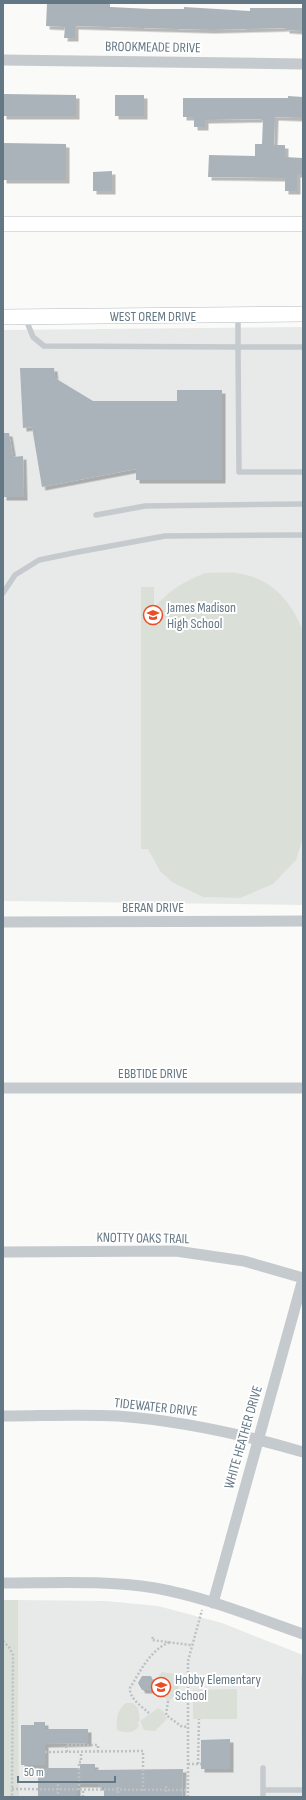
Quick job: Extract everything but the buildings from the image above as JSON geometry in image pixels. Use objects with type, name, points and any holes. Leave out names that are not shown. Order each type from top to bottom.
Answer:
[{"type":"main road","points":[[3,224],[303,224]]},
{"type":"main road","name":"WEST OREM DRIVE","points":[[3,317],[238,316],[303,314]]},
{"type":"street","name":"BROOKMEADE DRIVE","points":[[3,60],[303,64]]},
{"type":"street","name":"BERAN DRIVE","points":[[3,922],[303,921]]},
{"type":"street","name":"EBBTIDE DRIVE","points":[[3,1088],[303,1088]]},
{"type":"street","name":"KNOTTY OAKS TRAIL","points":[[3,1252],[176,1251],[244,1261],[303,1279]]},
{"type":"street","name":"WHITE HEATHER DRIVE","points":[[209,1602],[258,1438],[303,1279]]},
{"type":"street","name":"TIDEWATER DRIVE","points":[[3,1416],[117,1416],[190,1424],[258,1438],[303,1452]]},
{"type":"street","points":[[3,1583],[128,1585],[178,1593],[303,1634]]},
{"type":"lane","points":[[238,316],[239,472],[303,472]]},
{"type":"lane","points":[[25,317],[33,337],[44,346],[303,348]]},
{"type":"lane","points":[[96,516],[145,506],[303,504]]},
{"type":"lane","points":[[3,593],[14,575],[40,560],[78,552],[165,536],[303,535]]},
{"type":"lane","points":[[263,1768],[263,1797]]},
{"type":"lane","points":[[263,1790],[303,1790]]},
{"type":"path","points":[[188,1797],[188,1661],[191,1645],[209,1602]]},
{"type":"path","points":[[153,1637],[152,1640],[191,1645]]},
{"type":"path","points":[[3,1641],[9,1647],[13,1655],[12,1797]]},
{"type":"path","points":[[149,1713],[132,1697],[130,1688],[151,1656],[161,1646],[170,1642]]},
{"type":"path","points":[[168,1701],[167,1717],[181,1726],[188,1727]]},
{"type":"path","points":[[188,1764],[200,1764],[198,1719]]},
{"type":"path","points":[[66,1752],[66,1745],[82,1744],[98,1745],[98,1751]]},
{"type":"path","points":[[45,1752],[143,1751],[143,1790]]},
{"type":"path","points":[[79,1790],[79,1762],[82,1762],[82,1752]]},
{"type":"path","points":[[58,1784],[58,1794]]},
{"type":"path","points":[[166,1786],[166,1792]]},
{"type":"path","points":[[12,1789],[143,1790],[166,1792],[188,1790]]},
{"type":"path","points":[[83,1790],[83,1797]]},
{"type":"shaded area","name":"James Madison High School","points":[[303,327],[303,905],[3,901],[3,330]]},
{"type":"shaded area","points":[[205,573],[236,573],[259,579],[278,592],[285,600],[292,609],[303,631],[303,838],[296,860],[273,884],[240,898],[203,897],[172,882],[160,871],[148,849],[141,849],[141,587],[154,587],[154,609],[159,602],[177,587]]},
{"type":"shaded area","points":[[3,1600],[18,1600],[19,1797],[3,1797]]},
{"type":"shaded area","name":"Hobby Elementary School","points":[[18,1600],[106,1601],[158,1606],[222,1623],[303,1655],[303,1797],[19,1797]]},
{"type":"shaded area","points":[[162,1672],[176,1674],[179,1683],[177,1695],[168,1701],[159,1692],[159,1675]]},
{"type":"shaded area","points":[[301,1675],[303,1675],[303,1776],[302,1776]]},
{"type":"shaded area","points":[[237,1689],[237,1719],[193,1719],[193,1690]]},
{"type":"shaded area","points":[[126,1703],[133,1703],[138,1708],[140,1720],[138,1722],[139,1726],[132,1732],[117,1730],[118,1715]]},
{"type":"shaded area","points":[[158,1708],[163,1711],[167,1719],[155,1731],[144,1730],[140,1721]]},
{"type":"place","name":"James Madison High School","points":[[153,615]]},
{"type":"place","name":"Hobby Elementary School","points":[[161,1687]]}]
